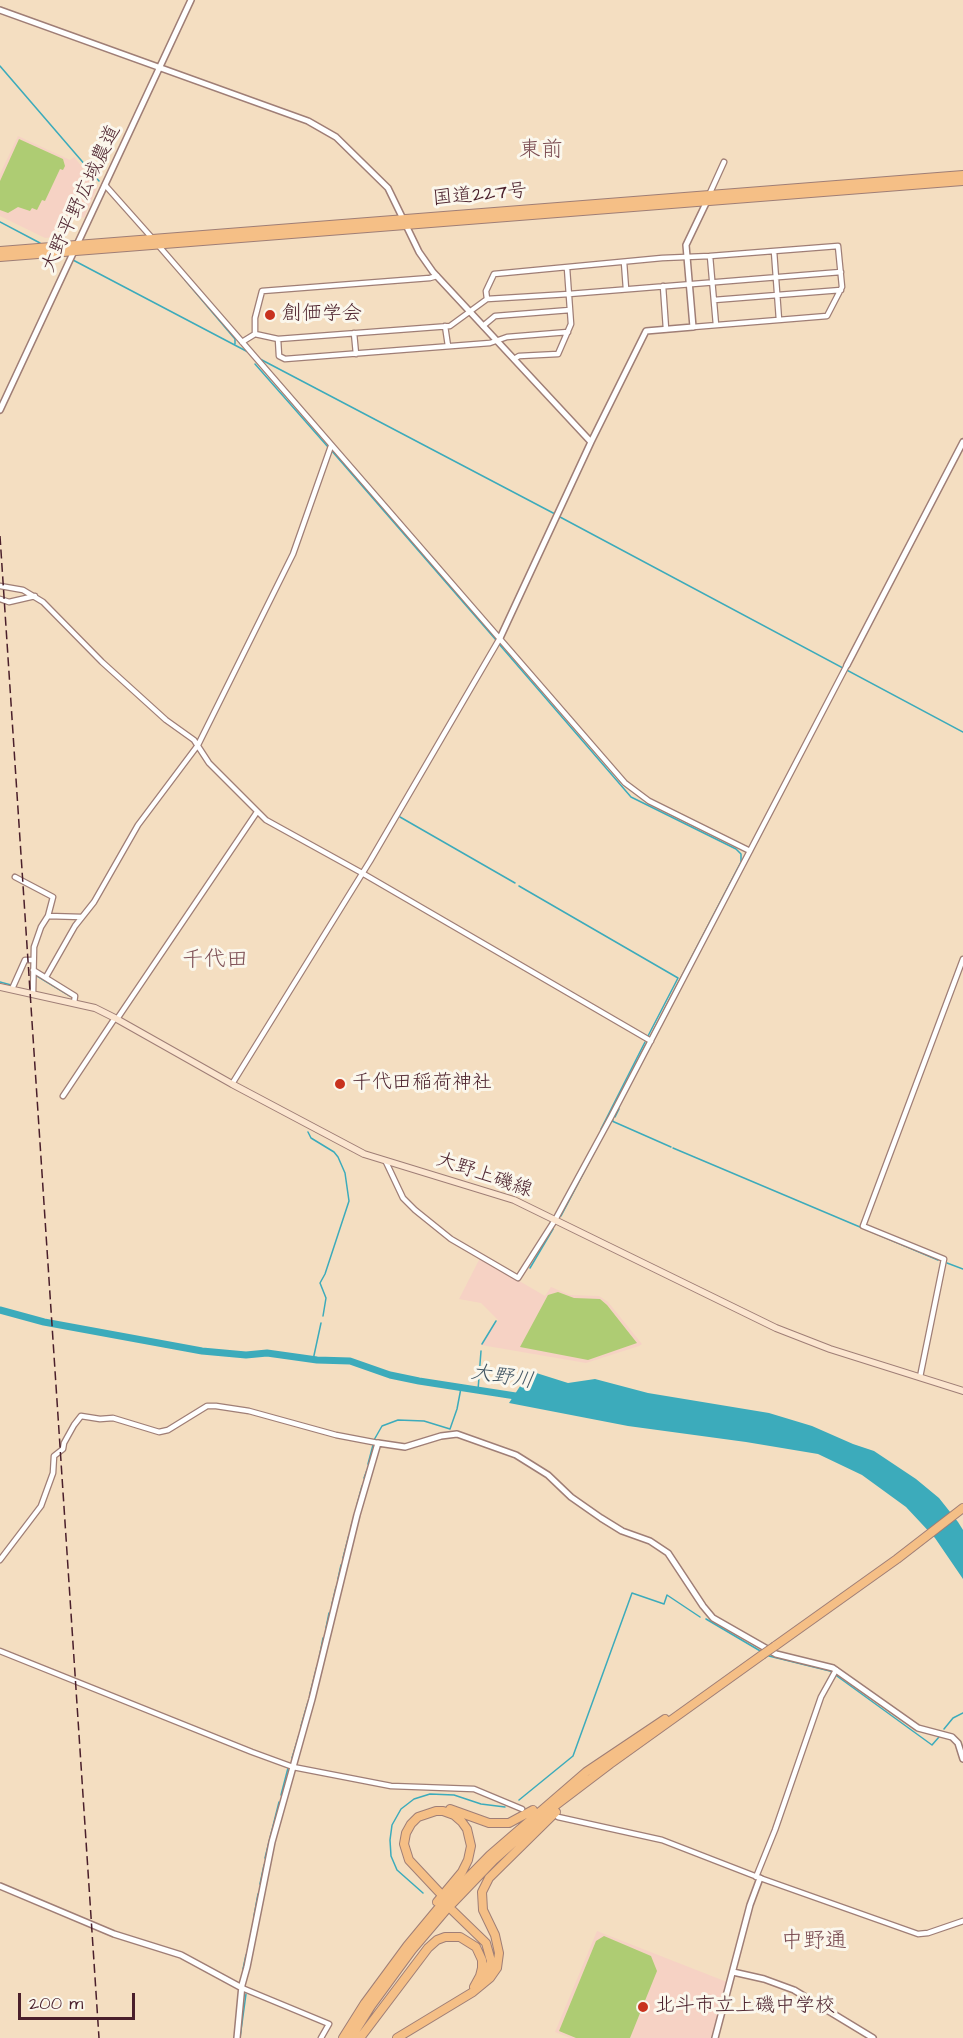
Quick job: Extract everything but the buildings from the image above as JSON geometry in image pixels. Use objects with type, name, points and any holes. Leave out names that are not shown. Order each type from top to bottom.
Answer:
[{"type":"highway","name":"国道227号","points":[[0,251],[156,242],[708,198],[963,175]]},
{"type":"highway","name":"国道227号","points":[[708,198],[963,181]]},
{"type":"highway","name":"国道227号","points":[[0,257],[75,248]]},
{"type":"highway","points":[[351,2038],[398,1968],[430,1927],[461,1893],[539,1820],[610,1764],[897,1559],[963,1508]]},
{"type":"highway","points":[[386,1973],[456,1889],[551,1800],[586,1772],[729,1679]]},
{"type":"highway","points":[[398,2038],[474,1992],[490,1978],[496,1968],[500,1953],[481,1903],[484,1886],[498,1868],[558,1809],[610,1764]]},
{"type":"highway","points":[[343,2038],[424,1919],[462,1872],[470,1854],[470,1837],[462,1822],[454,1815],[436,1811],[418,1817],[411,1824],[404,1844],[409,1860],[437,1894],[410,1869],[400,1851],[402,1832],[415,1815],[423,1809],[443,1808],[489,1823],[509,1823],[551,1800]]},
{"type":"highway","points":[[391,2038],[474,1987],[487,1973],[491,1961],[486,1943],[454,1909],[485,1934],[492,1943],[495,1965],[490,1978]]},
{"type":"highway","points":[[360,2038],[421,1957],[437,1940],[445,1937],[460,1937],[476,1947],[482,1960],[482,1968],[474,1987]]},
{"type":"main road","name":"大野上磯線","points":[[0,987],[95,1008],[348,1147],[386,1162],[514,1200],[776,1328],[830,1349],[963,1391]]},
{"type":"street","name":"大野平野広域農道","points":[[0,410],[190,0]]},
{"type":"street","points":[[0,9],[298,117],[326,130],[384,182],[422,258],[591,442]]},
{"type":"street","points":[[693,327],[686,245],[724,162]]},
{"type":"street","points":[[105,185],[242,342],[330,448],[633,790],[649,801],[750,851]]},
{"type":"street","points":[[232,1084],[362,873],[500,638],[591,442],[646,331],[827,316],[841,290],[841,272],[838,246],[687,257],[494,274],[486,291],[487,298]]},
{"type":"street","points":[[774,251],[779,320]]},
{"type":"street","points":[[710,256],[716,325]]},
{"type":"street","points":[[624,262],[626,290]]},
{"type":"street","points":[[514,359],[519,356],[558,354],[571,324],[567,268]]},
{"type":"street","points":[[242,342],[255,334],[278,339],[450,326],[487,298],[626,290],[841,272]]},
{"type":"street","points":[[255,334],[255,318],[262,291],[437,276]]},
{"type":"street","points":[[663,286],[666,329]]},
{"type":"street","points":[[714,300],[841,290]]},
{"type":"street","points":[[483,327],[495,316],[570,310]]},
{"type":"street","points":[[446,326],[448,346]]},
{"type":"street","points":[[278,339],[279,356],[285,359],[498,342],[507,337],[568,332]]},
{"type":"street","points":[[354,333],[356,354]]},
{"type":"street","points":[[386,1162],[404,1198],[415,1210],[451,1239],[518,1278],[555,1220],[651,1041],[963,442]]},
{"type":"street","points":[[46,977],[82,916],[94,902],[138,825],[198,745],[293,554],[330,448]]},
{"type":"street","points":[[0,586],[17,588],[34,596],[158,713],[198,745],[209,763],[271,824],[362,873],[651,1041]]},
{"type":"street","points":[[0,599],[9,602],[34,596]]},
{"type":"street","points":[[63,1096],[257,812]]},
{"type":"street","points":[[15,877],[52,897],[48,916],[37,937],[33,960],[33,994]]},
{"type":"street","points":[[48,916],[82,916]]},
{"type":"street","points":[[920,1377],[944,1259],[863,1226],[963,959]]},
{"type":"street","points":[[12,989],[26,960],[33,960]]},
{"type":"street","points":[[33,970],[75,996],[74,1003]]},
{"type":"street","points":[[0,1560],[41,1506],[53,1473],[54,1456],[63,1449],[74,1425],[81,1416],[100,1419],[113,1418],[159,1432],[168,1430],[207,1406],[216,1406],[249,1412],[336,1435],[405,1447],[441,1436],[457,1434],[516,1455],[548,1475],[571,1497],[595,1514],[622,1531],[650,1540],[668,1553],[713,1618],[776,1654],[828,1666],[918,1728],[952,1737],[958,1743],[963,1759]]},
{"type":"street","points":[[237,2038],[242,1988],[272,1842],[312,1699],[357,1515],[378,1443]]},
{"type":"street","points":[[0,1651],[293,1767],[391,1786],[474,1789],[522,1809]]},
{"type":"street","points":[[715,2038],[758,1877],[814,1716],[834,1672]]},
{"type":"street","points":[[558,1817],[662,1840],[918,1934],[928,1934],[963,1921]]},
{"type":"street","points":[[0,1886],[114,1934],[181,1955],[242,1988],[329,2024],[321,2038]]},
{"type":"street","points":[[733,1972],[764,1979],[794,1990],[873,2038]]},
{"type":"shaded area","points":[[18,136],[70,160],[74,157],[98,186],[84,218],[72,213],[66,227],[60,225],[54,237],[45,238],[0,216],[0,174]]},
{"type":"shaded area","points":[[480,1258],[545,1296],[551,1287],[570,1295],[599,1296],[608,1302],[642,1344],[586,1363],[481,1345],[498,1320],[481,1303],[459,1299]]},
{"type":"shaded area","name":"北斗市立上磯中学校","points":[[597,1931],[727,1982],[711,2038],[570,2038],[555,2032]]},
{"type":"green space","points":[[19,139],[63,159],[65,166],[63,170],[60,169],[45,201],[42,200],[37,210],[32,208],[30,211],[18,207],[8,213],[0,210],[0,181]]},
{"type":"green space","points":[[558,1292],[574,1298],[600,1299],[637,1343],[588,1360],[520,1347],[548,1295]]},
{"type":"green space","points":[[604,1936],[651,1956],[657,1971],[630,2038],[576,2038],[559,2031],[596,1941]]},
{"type":"water","points":[[530,1371],[568,1383],[595,1379],[648,1393],[769,1413],[812,1426],[874,1451],[916,1479],[939,1498],[958,1522],[963,1530],[963,1579],[935,1538],[906,1507],[862,1475],[818,1454],[628,1426],[509,1403]]},
{"type":"waterway","points":[[0,66],[99,181]]},
{"type":"waterway","points":[[0,222],[40,243]]},
{"type":"waterway","points":[[73,260],[248,352]]},
{"type":"waterway","points":[[185,280],[235,339],[235,344]]},
{"type":"waterway","points":[[260,359],[555,514]]},
{"type":"waterway","points":[[255,364],[328,447]]},
{"type":"waterway","points":[[331,450],[496,640]]},
{"type":"waterway","points":[[560,517],[963,732]]},
{"type":"waterway","points":[[499,644],[631,797],[736,849],[741,854],[741,862],[650,1037]]},
{"type":"waterway","points":[[400,817],[515,883]]},
{"type":"waterway","points":[[519,886],[678,978],[648,1036]]},
{"type":"waterway","points":[[37,976],[70,996]]},
{"type":"waterway","points":[[0,982],[11,985]]},
{"type":"waterway","points":[[601,1129],[645,1042]]},
{"type":"waterway","points":[[616,1103],[646,1044]]},
{"type":"waterway","points":[[615,1117],[619,1109]]},
{"type":"waterway","points":[[613,1120],[671,1147]]},
{"type":"waterway","points":[[308,1132],[311,1138],[338,1157],[345,1173],[349,1201],[320,1283],[326,1298],[323,1316]]},
{"type":"waterway","points":[[561,1216],[604,1134]]},
{"type":"waterway","points":[[673,1148],[938,1260]]},
{"type":"waterway","points":[[530,1268],[553,1229]]},
{"type":"waterway","points":[[947,1263],[963,1269]]},
{"type":"waterway","name":"大野川","points":[[0,1310],[44,1322],[202,1351],[246,1355],[267,1353],[317,1360],[350,1361],[390,1375],[522,1397]]},
{"type":"waterway","points":[[482,1344],[496,1321]]},
{"type":"waterway","points":[[313,1360],[321,1323]]},
{"type":"waterway","points":[[478,1390],[481,1351]]},
{"type":"waterway","points":[[374,1440],[382,1426],[398,1420],[424,1421],[450,1429],[461,1388]]},
{"type":"waterway","points":[[368,1464],[373,1445]]},
{"type":"waterway","points":[[364,1478],[367,1470]]},
{"type":"waterway","points":[[357,1505],[362,1486]]},
{"type":"waterway","points":[[351,1527],[355,1513]]},
{"type":"waterway","points":[[343,1558],[349,1535]]},
{"type":"waterway","points":[[338,1579],[341,1565]]},
{"type":"waterway","points":[[332,1604],[336,1587]]},
{"type":"waterway","points":[[519,1800],[573,1756],[632,1593],[664,1604],[667,1595],[700,1617]]},
{"type":"waterway","points":[[326,1628],[329,1613]]},
{"type":"waterway","points":[[706,1619],[762,1652]]},
{"type":"waterway","points":[[319,1659],[323,1638]]},
{"type":"waterway","points":[[769,1656],[830,1671],[932,1745],[939,1737]]},
{"type":"waterway","points":[[310,1694],[317,1666]]},
{"type":"waterway","points":[[301,1726],[308,1702]]},
{"type":"waterway","points":[[944,1729],[953,1718],[963,1713]]},
{"type":"waterway","points":[[292,1758],[299,1735]]},
{"type":"waterway","points":[[281,1795],[288,1768]]},
{"type":"waterway","points":[[423,1893],[397,1870],[391,1856],[392,1825],[401,1809],[414,1799],[430,1794],[454,1795],[481,1804],[505,1807]]},
{"type":"waterway","points":[[265,1858],[279,1802]]},
{"type":"waterway","points":[[260,1884],[264,1865]]},
{"type":"waterway","points":[[254,1916],[258,1894]]},
{"type":"waterway","points":[[248,1948],[253,1924]]},
{"type":"waterway","points":[[243,1969],[246,1955]]},
{"type":"waterway","points":[[240,2038],[246,1994]]},
{"type":"railway","points":[[0,536],[99,2038]]},
{"type":"place","name":"創価学会","points":[[270,315]]},
{"type":"place","name":"千代田稲荷神社","points":[[340,1084]]},
{"type":"place","name":"北斗市立上磯中学校","points":[[643,2007]]},
{"type":"district","name":"東前","points":[[541,151]]},
{"type":"district","name":"千代田","points":[[215,961]]},
{"type":"district","name":"中野通","points":[[814,1942]]}]
